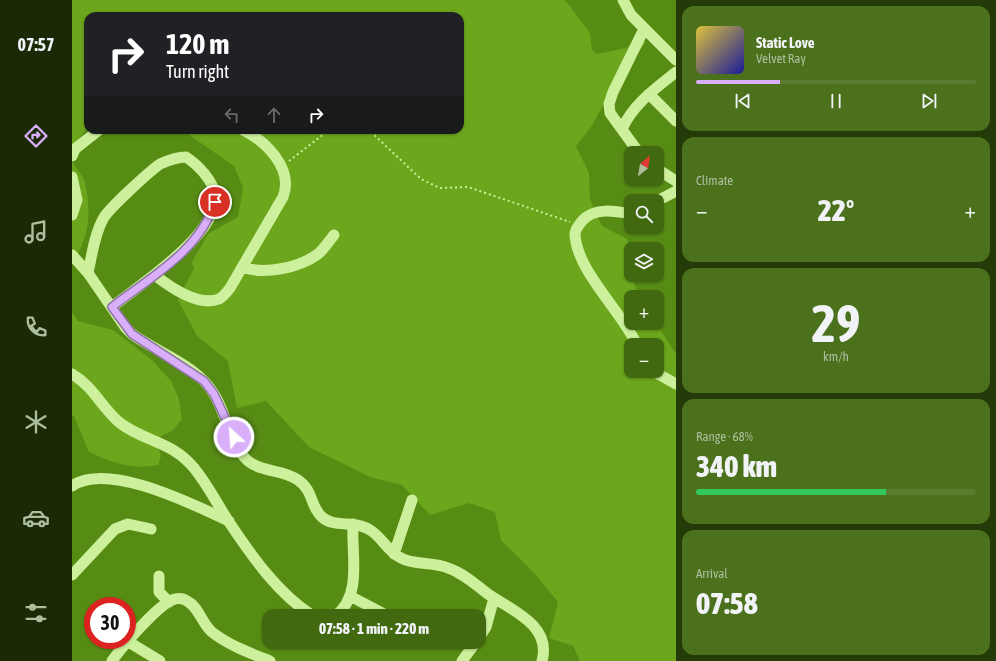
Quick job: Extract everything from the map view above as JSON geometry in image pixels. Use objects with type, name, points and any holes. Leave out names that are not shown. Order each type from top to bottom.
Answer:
[{"type":"street","points":[[623,0],[631,14],[644,29],[676,60]]},
{"type":"street","points":[[634,146],[610,114],[609,104],[613,92],[644,29]]},
{"type":"street","points":[[622,129],[627,118],[649,94],[676,72]]},
{"type":"street","points":[[649,94],[676,121]]},
{"type":"street","points":[[72,156],[75,149],[94,134]]},
{"type":"street","points":[[156,276],[167,285],[205,301],[212,301],[225,294],[286,190],[286,178],[281,167],[263,143],[249,134]]},
{"type":"street","points":[[88,272],[96,235],[108,212],[159,165],[173,158],[186,157],[200,169],[208,179],[215,195],[212,213],[184,250],[156,276],[112,307]]},
{"type":"street","points":[[664,173],[676,181]]},
{"type":"street","points":[[72,177],[77,200],[72,215]]},
{"type":"street","points":[[664,197],[676,191]]},
{"type":"street","points":[[624,212],[617,211],[592,214],[585,218],[578,226],[575,235],[581,257],[633,338]]},
{"type":"street","points":[[242,267],[257,271],[291,266],[303,262],[317,255],[334,235]]},
{"type":"street","points":[[72,255],[88,272],[132,334],[204,381],[214,394],[227,425],[240,449],[248,460],[271,471],[291,475],[300,481],[311,494],[315,507],[324,520],[353,524],[371,530],[394,554],[403,560],[435,564],[449,568],[461,574],[494,598],[521,613],[530,622],[540,636],[544,648],[542,661]]},
{"type":"street","points":[[72,374],[82,380],[120,423],[169,446],[187,460],[268,575],[305,609]]},
{"type":"street","points":[[664,377],[676,384]]},
{"type":"street","points":[[72,485],[91,479],[126,482],[171,495],[229,521]]},
{"type":"street","points":[[394,554],[412,500]]},
{"type":"street","points":[[72,575],[115,529],[128,524],[151,529]]},
{"type":"street","points":[[342,609],[346,605],[350,596],[353,583],[353,524]]},
{"type":"street","points":[[159,576],[158,592],[169,602]]},
{"type":"street","points":[[350,596],[375,609]]},
{"type":"street","points":[[486,627],[494,598]]},
{"type":"street","points":[[136,632],[174,599],[188,601],[193,605],[211,631],[230,643],[270,661]]},
{"type":"street","points":[[136,646],[160,661]]},
{"type":"street","points":[[112,661],[121,649]]},
{"type":"street","points":[[462,661],[471,649]]},
{"type":"path","points":[[281,167],[324,134]]},
{"type":"path","points":[[373,134],[421,179],[440,188],[468,187],[578,226]]},
{"type":"green space","points":[[72,0],[565,0],[590,33],[592,50],[597,54],[626,48],[636,41],[646,42],[613,87],[591,127],[576,146],[589,173],[590,200],[602,226],[627,239],[628,242],[624,242],[624,282],[634,282],[637,290],[624,290],[624,330],[661,330],[676,354],[676,661],[580,661],[573,646],[549,638],[558,602],[534,573],[501,540],[495,512],[469,503],[430,515],[402,485],[370,477],[309,447],[266,401],[237,408],[228,361],[197,336],[178,300],[194,268],[192,262],[208,234],[238,217],[243,188],[234,166],[188,134],[464,134],[464,12],[84,12],[84,132],[72,147]]},
{"type":"green space","points":[[72,162],[85,183],[88,205],[88,225],[82,245],[72,264]]},
{"type":"green space","points":[[72,312],[78,321],[113,330],[153,361],[171,381],[179,399],[182,419],[172,431],[161,436],[157,444],[161,456],[158,465],[139,467],[131,466],[89,452],[74,416],[72,415]]},
{"type":"route","points":[[215,202],[212,213],[184,250],[156,276],[112,307],[125,327],[132,334],[194,373],[204,381],[214,394],[227,425],[234,437]]}]
